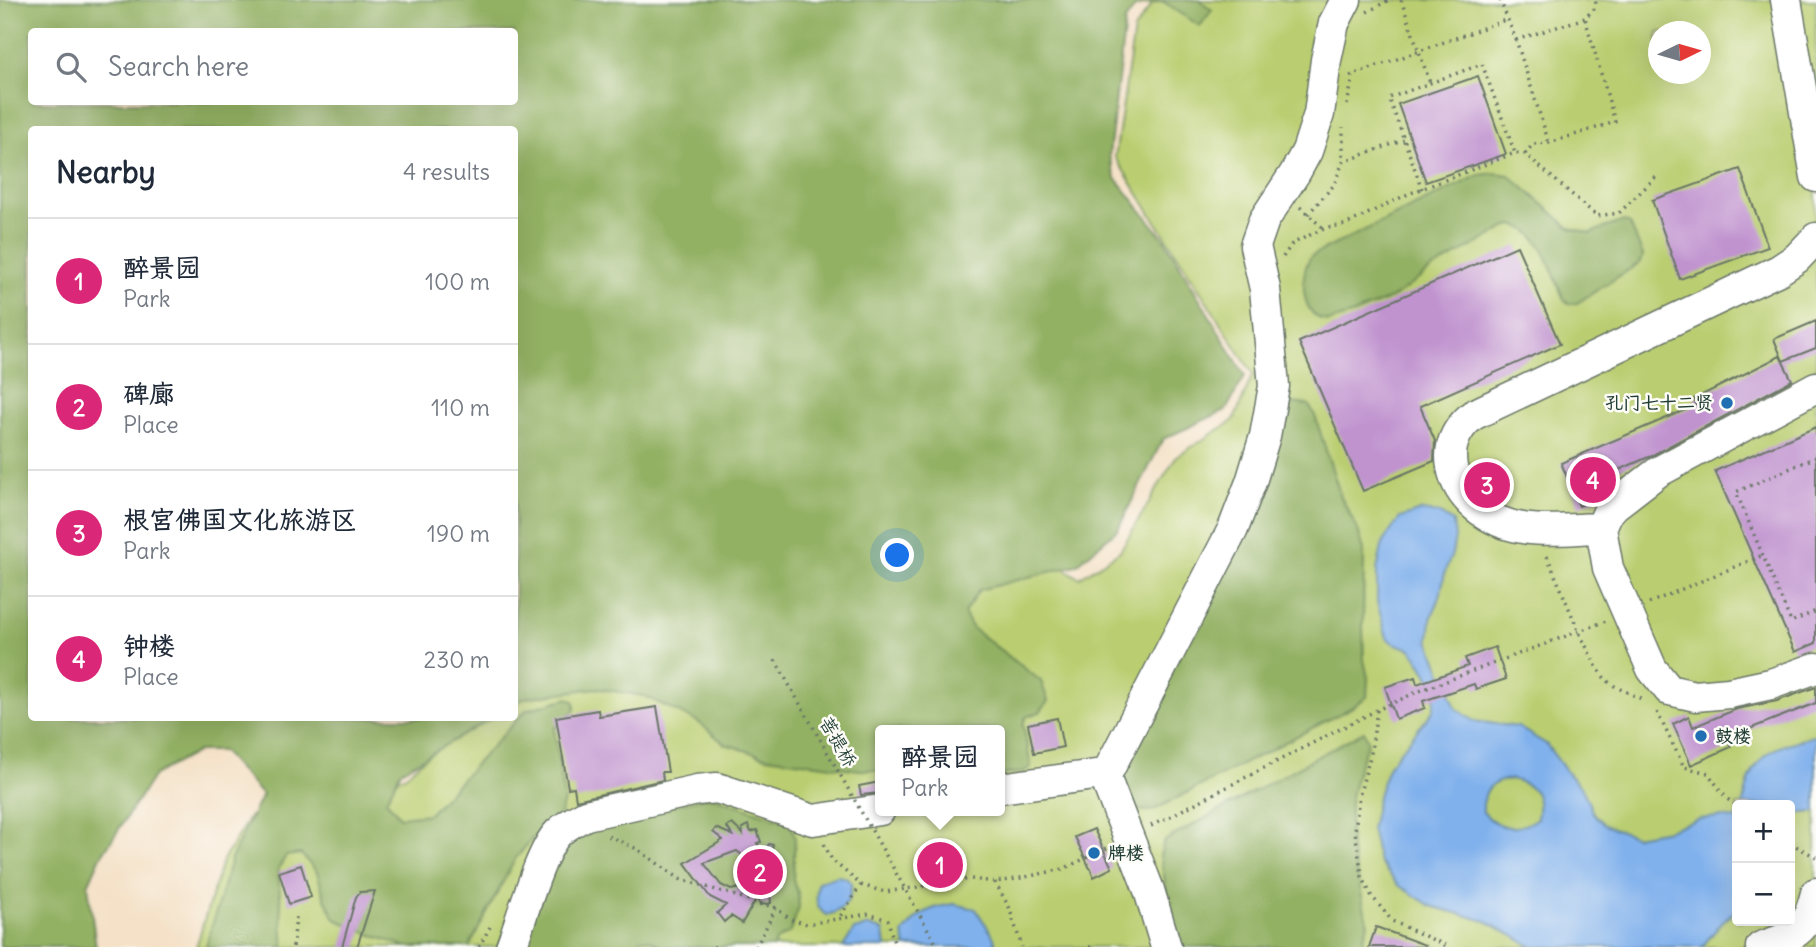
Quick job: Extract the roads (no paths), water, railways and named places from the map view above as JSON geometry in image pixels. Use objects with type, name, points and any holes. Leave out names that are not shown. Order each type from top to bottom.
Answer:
[{"type":"lane","points":[[1166,947],[1149,890],[1105,777],[1233,529],[1251,482],[1265,436],[1274,386],[1265,289],[1255,246],[1264,220],[1307,151],[1319,114],[1339,72],[1334,23],[1346,0]]},
{"type":"lane","points":[[1786,0],[1816,177]]},
{"type":"lane","points":[[1601,528],[1531,530],[1509,527],[1483,513],[1466,499],[1458,488],[1450,452],[1461,425],[1473,415],[1779,270],[1797,258],[1816,238]]},
{"type":"lane","points":[[1816,387],[1658,472],[1614,506],[1601,528],[1608,568],[1651,669],[1664,685],[1665,700],[1748,690],[1816,668]]},
{"type":"lane","points":[[1005,787],[1095,775],[1105,777]]},
{"type":"lane","points":[[511,947],[546,851],[557,834],[586,816],[697,790],[717,788],[813,820],[875,811]]},
{"type":"lane","points":[[1761,947],[1798,932],[1812,910],[1816,892]]},
{"type":"water","points":[[1420,511],[1438,513],[1453,522],[1455,537],[1452,554],[1431,619],[1429,640],[1456,708],[1474,721],[1518,727],[1546,744],[1582,788],[1593,813],[1604,825],[1635,836],[1668,830],[1698,819],[1732,819],[1732,913],[1702,947],[1533,947],[1486,921],[1431,906],[1398,885],[1379,862],[1371,829],[1379,792],[1389,765],[1433,711],[1435,702],[1430,678],[1411,649],[1387,638],[1377,602],[1377,570],[1383,542],[1400,518]],"holes":[[[1511,779],[1525,784],[1537,797],[1537,818],[1523,826],[1509,827],[1502,826],[1483,812],[1484,798],[1493,785]]]},
{"type":"water","points":[[1816,735],[1816,812],[1795,814],[1795,800],[1743,800],[1755,767],[1769,753]]},
{"type":"water","points":[[838,876],[851,883],[850,895],[842,908],[827,915],[818,905],[818,882]]},
{"type":"water","points":[[954,904],[976,909],[991,932],[996,947],[906,947],[903,934],[913,921],[937,907]]},
{"type":"water","points":[[869,926],[884,931],[886,947],[843,947],[854,930]]},
{"type":"place","name":"孔门七十二贤","points":[[1727,403]]},
{"type":"place","name":"钟楼","points":[[1593,480]]},
{"type":"place","name":"根宫佛国文化旅游区","points":[[1487,485]]},
{"type":"place","name":"鼓楼","points":[[1701,736]]},
{"type":"place","name":"牌楼","points":[[1094,853]]},
{"type":"place","name":"醉景园","points":[[940,865]]},
{"type":"place","name":"碑廊","points":[[760,872]]}]
